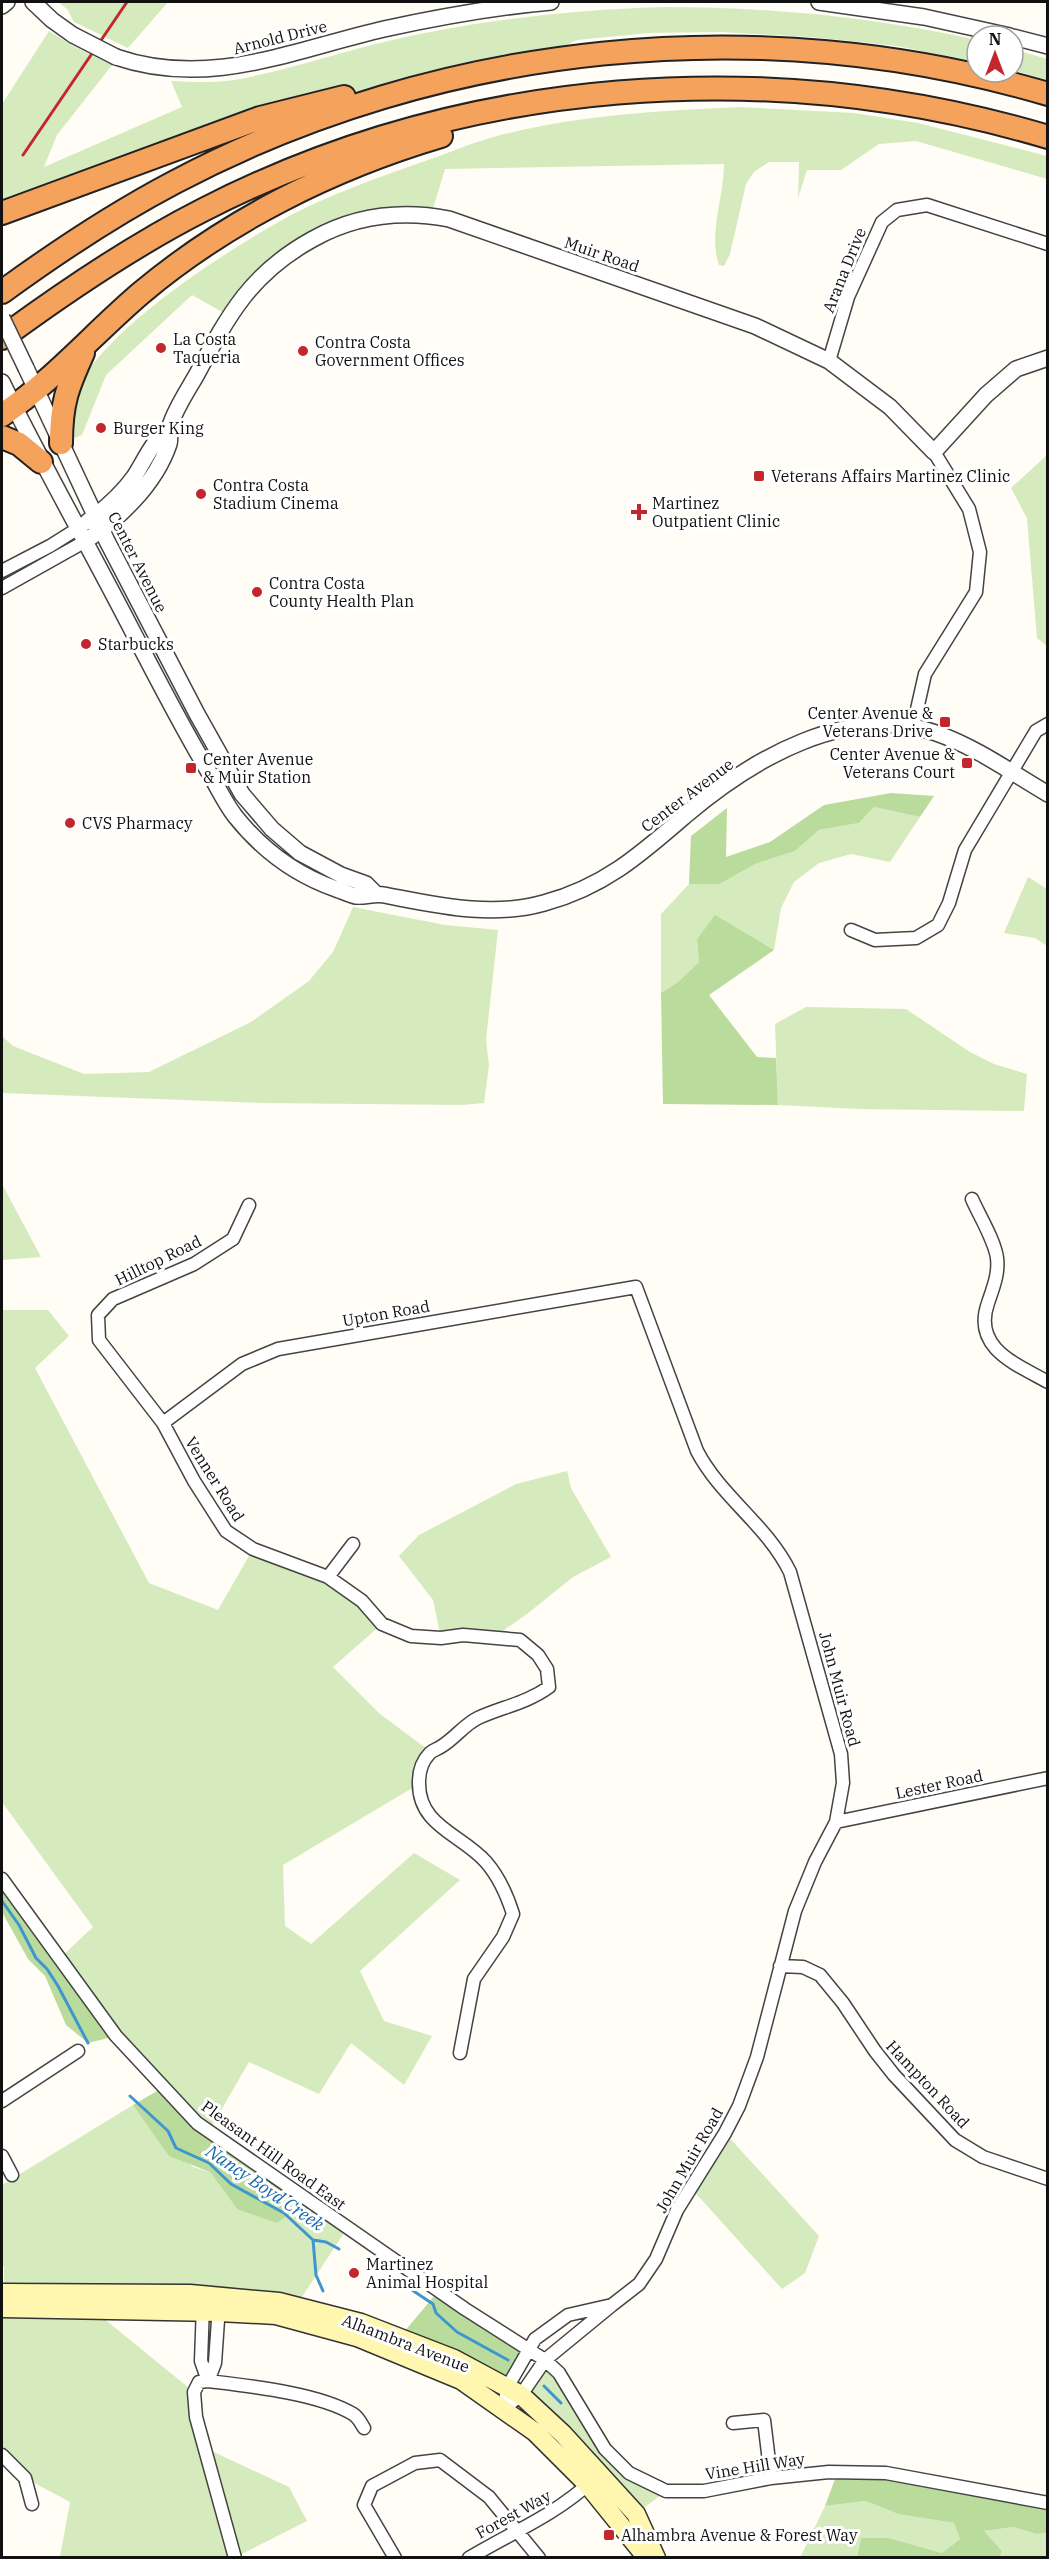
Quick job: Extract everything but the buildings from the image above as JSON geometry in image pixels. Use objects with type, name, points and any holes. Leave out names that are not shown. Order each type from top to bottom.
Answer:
[{"type":"highway","points":[[2,292],[95,228],[191,174],[304,123],[417,88],[485,72],[577,57],[648,50],[742,48],[811,51],[904,62],[974,75],[1047,94]]},
{"type":"highway","points":[[2,213],[270,115],[367,92],[417,88]]},
{"type":"highway","points":[[2,338],[84,279],[143,242],[204,209],[269,179],[356,146],[424,126],[492,110],[584,95],[700,88],[817,92],[933,108],[1047,137]]},
{"type":"highway","points":[[8,411],[89,343],[141,293],[225,232],[312,184],[421,142],[584,95]]},
{"type":"highway","points":[[61,443],[61,414],[67,387],[89,343]]},
{"type":"highway","points":[[2,437],[19,444],[41,462]]},
{"type":"main road","name":"Alhambra Avenue","points":[[2,2293],[211,2304],[276,2315],[357,2337],[461,2380],[535,2432],[636,2514],[656,2558]]},
{"type":"main road","name":"Alhambra Avenue","points":[[2,2308],[279,2302],[361,2323],[454,2359],[514,2390],[563,2434],[647,2558]]},
{"type":"street","points":[[2,6],[7,2]]},
{"type":"street","name":"Arnold Drive","points":[[33,2],[73,35],[116,57],[158,68],[183,70],[239,66],[448,16],[551,2]]},
{"type":"street","points":[[819,2],[924,17],[965,26]]},
{"type":"street","points":[[1025,40],[1047,46]]},
{"type":"street","name":"Arana Drive","points":[[829,361],[848,297],[882,222],[897,210],[927,205],[1047,244]]},
{"type":"street","name":"Muir Road","points":[[80,536],[102,531],[134,500],[158,466],[170,442],[170,428],[224,324],[255,282],[299,246],[335,227],[389,215],[420,214],[449,219],[755,326],[829,361],[890,407],[934,452]]},
{"type":"street","name":"Center Avenue","points":[[2,318],[94,517],[197,714],[242,794],[272,829],[300,853],[341,875],[366,884],[375,893]]},
{"type":"street","points":[[913,728],[925,674],[976,592],[980,552],[969,509],[934,452],[986,394],[1016,369],[1047,358]]},
{"type":"street","name":"Center Avenue","points":[[2,383],[8,411],[41,462],[178,720],[234,815],[257,840],[289,868],[318,882],[358,896],[375,893],[468,910],[501,910],[542,904],[603,880],[723,786],[784,751],[819,735],[865,726],[913,728],[934,732],[963,744],[1047,794]]},
{"type":"street","name":"Muir Road","points":[[80,536],[94,517],[119,497],[159,435],[170,428]]},
{"type":"street","points":[[2,571],[50,546],[80,536]]},
{"type":"street","points":[[2,588],[80,536]]},
{"type":"street","points":[[851,930],[875,940],[916,938],[938,925],[949,903],[965,850],[1036,731],[1047,724]]},
{"type":"street","points":[[972,1199],[997,1257],[997,1275],[986,1309],[986,1333],[991,1345],[1003,1356],[1047,1382]]},
{"type":"street","name":"Hilltop Road","points":[[98,1315],[113,1299],[194,1264],[233,1239],[249,1205]]},
{"type":"street","name":"Upton Road","points":[[163,1423],[242,1364],[278,1349],[636,1287]]},
{"type":"street","name":"John Muir Road","points":[[514,2390],[545,2360],[639,2284],[656,2259],[677,2210],[725,2133],[739,2106],[757,2057],[780,1966],[803,1892],[815,1862],[836,1822],[843,1784],[841,1754],[790,1572],[779,1549],[707,1471],[697,1451],[636,1287]]},
{"type":"street","name":"Venner Road","points":[[98,1315],[99,1340],[163,1423],[194,1481],[226,1531],[253,1549],[328,1577],[362,1602],[382,1624],[411,1636],[441,1638],[463,1635],[520,1640],[538,1655],[547,1669],[549,1687],[532,1699],[476,1719],[431,1752],[420,1767],[419,1784],[423,1808],[439,1827],[468,1845],[486,1862],[505,1890],[513,1914],[503,1937],[474,1979],[460,2053]]},
{"type":"street","points":[[328,1577],[353,1544]]},
{"type":"street","name":"Lester Road","points":[[836,1822],[1047,1778]]},
{"type":"street","name":"Pleasant Hill Road East","points":[[2,1879],[116,2036],[197,2123],[465,2309],[531,2350]]},
{"type":"street","name":"Hampton Road","points":[[780,1966],[802,1967],[820,1975],[843,2003],[888,2067],[955,2140],[982,2157],[1047,2179]]},
{"type":"street","points":[[2,2101],[78,2051]]},
{"type":"street","points":[[2,2156],[12,2175]]},
{"type":"street","points":[[208,2381],[201,2361],[211,2304]]},
{"type":"street","name":"John Muir Road","points":[[503,2409],[514,2390],[536,2339],[568,2315],[612,2305]]},
{"type":"street","name":"Vine Hill Way","points":[[531,2350],[559,2373],[604,2449],[629,2473],[666,2491],[704,2491],[771,2478],[838,2471],[885,2473],[1047,2503]]},
{"type":"street","points":[[235,2558],[196,2417],[194,2392],[199,2382],[208,2381],[275,2390],[339,2407],[355,2415],[364,2427]]},
{"type":"street","points":[[733,2423],[764,2420],[771,2478]]},
{"type":"street","points":[[2,2455],[25,2478],[32,2504]]},
{"type":"street","points":[[395,2558],[364,2505],[372,2486],[415,2463],[440,2460],[489,2497],[539,2558]]},
{"type":"street","name":"Forest Way","points":[[469,2558],[501,2539],[520,2532],[565,2504],[594,2480]]},
{"type":"green space","points":[[58,2],[168,2],[128,48],[74,22],[67,9]]},
{"type":"green space","points":[[702,7],[781,11],[860,19],[965,38],[965,60],[897,46],[811,37],[721,32],[648,33],[577,40],[531,63],[343,97],[2,213],[2,104],[49,31],[73,46],[112,65],[57,135],[44,167],[182,107],[171,81],[234,80],[273,72],[388,41],[456,27],[593,11]]},
{"type":"green space","points":[[1025,53],[1047,59],[1047,80],[1025,74]]},
{"type":"green space","points":[[740,107],[854,113],[918,123],[1047,156],[1047,179],[916,141],[879,144],[841,170],[807,170],[798,198],[799,162],[769,162],[754,172],[746,184],[730,254],[724,266],[719,265],[715,241],[724,164],[445,169],[431,215],[335,227],[224,313],[192,295],[106,375],[82,435],[75,438],[70,407],[82,380],[103,352],[132,324],[200,271],[293,214],[360,185],[497,136],[587,119],[648,112]]},
{"type":"green space","points":[[1047,455],[1047,646],[1037,638],[1027,518],[1011,488]]},
{"type":"green space","points":[[891,793],[934,796],[920,817],[874,807],[859,823],[819,830],[795,851],[755,864],[720,884],[689,884],[691,836],[727,808],[726,857],[770,842],[824,805]]},
{"type":"green space","points":[[874,807],[920,817],[890,862],[851,854],[819,863],[794,882],[781,908],[774,950],[715,916],[697,939],[699,962],[678,982],[661,993],[661,914],[689,884],[720,884],[755,864],[795,851],[819,830],[859,823]]},
{"type":"green space","points":[[1028,877],[1047,889],[1047,946],[1035,938],[1004,933]]},
{"type":"green space","points":[[353,907],[445,925],[498,930],[486,1040],[489,1065],[484,1103],[462,1105],[264,1103],[2,1093],[2,1036],[13,1046],[84,1074],[149,1072],[251,1022],[309,981],[333,952]]},
{"type":"green space","points":[[715,915],[774,950],[709,995],[757,1057],[776,1058],[778,1105],[663,1104],[661,993],[678,982],[699,962],[697,939]]},
{"type":"green space","points":[[806,1007],[906,1009],[970,1052],[994,1064],[1027,1074],[1024,1111],[859,1109],[778,1105],[775,1024]]},
{"type":"green space","points":[[2,1184],[41,1257],[2,1260]]},
{"type":"green space","points":[[2,1310],[48,1310],[69,1336],[35,1368],[149,1583],[218,1610],[253,1549],[328,1577],[382,1624],[333,1667],[380,1714],[431,1752],[419,1784],[283,1865],[285,1926],[311,1944],[414,1853],[460,1880],[360,1971],[384,2021],[432,2036],[404,2085],[351,2043],[319,2094],[249,2062],[209,2131],[116,2036],[59,1959],[93,1927],[2,1802]]},
{"type":"green space","points":[[567,1471],[571,1488],[611,1557],[573,1577],[494,1637],[441,1638],[433,1600],[399,1556],[419,1535],[516,1484]]},
{"type":"green space","points":[[2,1879],[116,2036],[88,2043],[66,2025],[45,1976],[28,1959],[2,1912]]},
{"type":"green space","points":[[164,2087],[197,2123],[296,2192],[292,2212],[277,2223],[237,2209],[210,2172],[169,2156],[133,2105]]},
{"type":"green space","points":[[133,2105],[149,2125],[193,2167],[210,2172],[237,2209],[296,2192],[348,2227],[296,2306],[4,2293],[2,2185]]},
{"type":"green space","points":[[725,2133],[819,2236],[805,2273],[782,2289],[691,2188]]},
{"type":"green space","points":[[439,2290],[531,2350],[508,2386],[400,2337]]},
{"type":"green space","points":[[2,2308],[92,2309],[194,2392],[205,2448],[289,2487],[307,2521],[236,2557],[60,2557],[70,2502],[25,2478],[2,2455]]},
{"type":"green space","points":[[545,2360],[605,2449],[666,2491],[636,2514],[521,2395]]},
{"type":"green space","points":[[838,2471],[1047,2503],[1047,2533],[1036,2534],[1014,2527],[984,2531],[1002,2551],[1000,2557],[857,2557],[861,2538],[889,2538],[942,2553],[960,2539],[954,2523],[898,2514],[866,2501],[825,2506]]},
{"type":"green space","points":[[866,2501],[898,2514],[954,2523],[960,2539],[942,2553],[889,2538],[861,2538],[857,2557],[800,2558],[825,2506]]},
{"type":"green space","points":[[1014,2527],[1036,2534],[1047,2533],[1047,2557],[1000,2557],[1002,2551],[984,2531]]},
{"type":"waterway","name":"Nancy Boyd Creek","points":[[2,1901],[19,1925],[36,1958],[47,1969],[58,1986],[88,2043]]},
{"type":"waterway","name":"Nancy Boyd Creek","points":[[130,2096],[168,2131],[176,2148],[209,2163],[231,2184],[284,2213],[313,2240],[326,2242],[339,2249]]},
{"type":"waterway","points":[[313,2240],[316,2275],[323,2291]]},
{"type":"waterway","name":"Nancy Boyd Creek","points":[[406,2286],[433,2304],[436,2313],[457,2332],[508,2360]]},
{"type":"waterway","name":"Nancy Boyd Creek","points":[[544,2386],[561,2403]]},
{"type":"railway","points":[[23,155],[127,2]]},
{"type":"place","name":"La Costa Taqueria","points":[[161,348]]},
{"type":"place","name":"Contra Costa Government Offices","points":[[303,351]]},
{"type":"place","name":"Burger King","points":[[101,428]]},
{"type":"place","name":"Veterans Affairs Martinez Clinic","points":[[759,476]]},
{"type":"place","name":"Contra Costa Stadium Cinema","points":[[201,494]]},
{"type":"place","name":"Martinez Outpatient Clinic","points":[[639,512]]},
{"type":"place","name":"Contra Costa County Health Plan","points":[[257,592]]},
{"type":"place","name":"Starbucks","points":[[86,644]]},
{"type":"place","name":"Center Avenue & Veterans Drive","points":[[945,722]]},
{"type":"place","name":"Center Avenue & Veterans Court","points":[[967,763]]},
{"type":"place","name":"Center Avenue & Muir Station","points":[[191,768]]},
{"type":"place","name":"CVS Pharmacy","points":[[70,823]]},
{"type":"place","name":"Martinez Animal Hospital","points":[[354,2273]]},
{"type":"place","name":"Alhambra Avenue & Forest Way","points":[[609,2535]]}]
